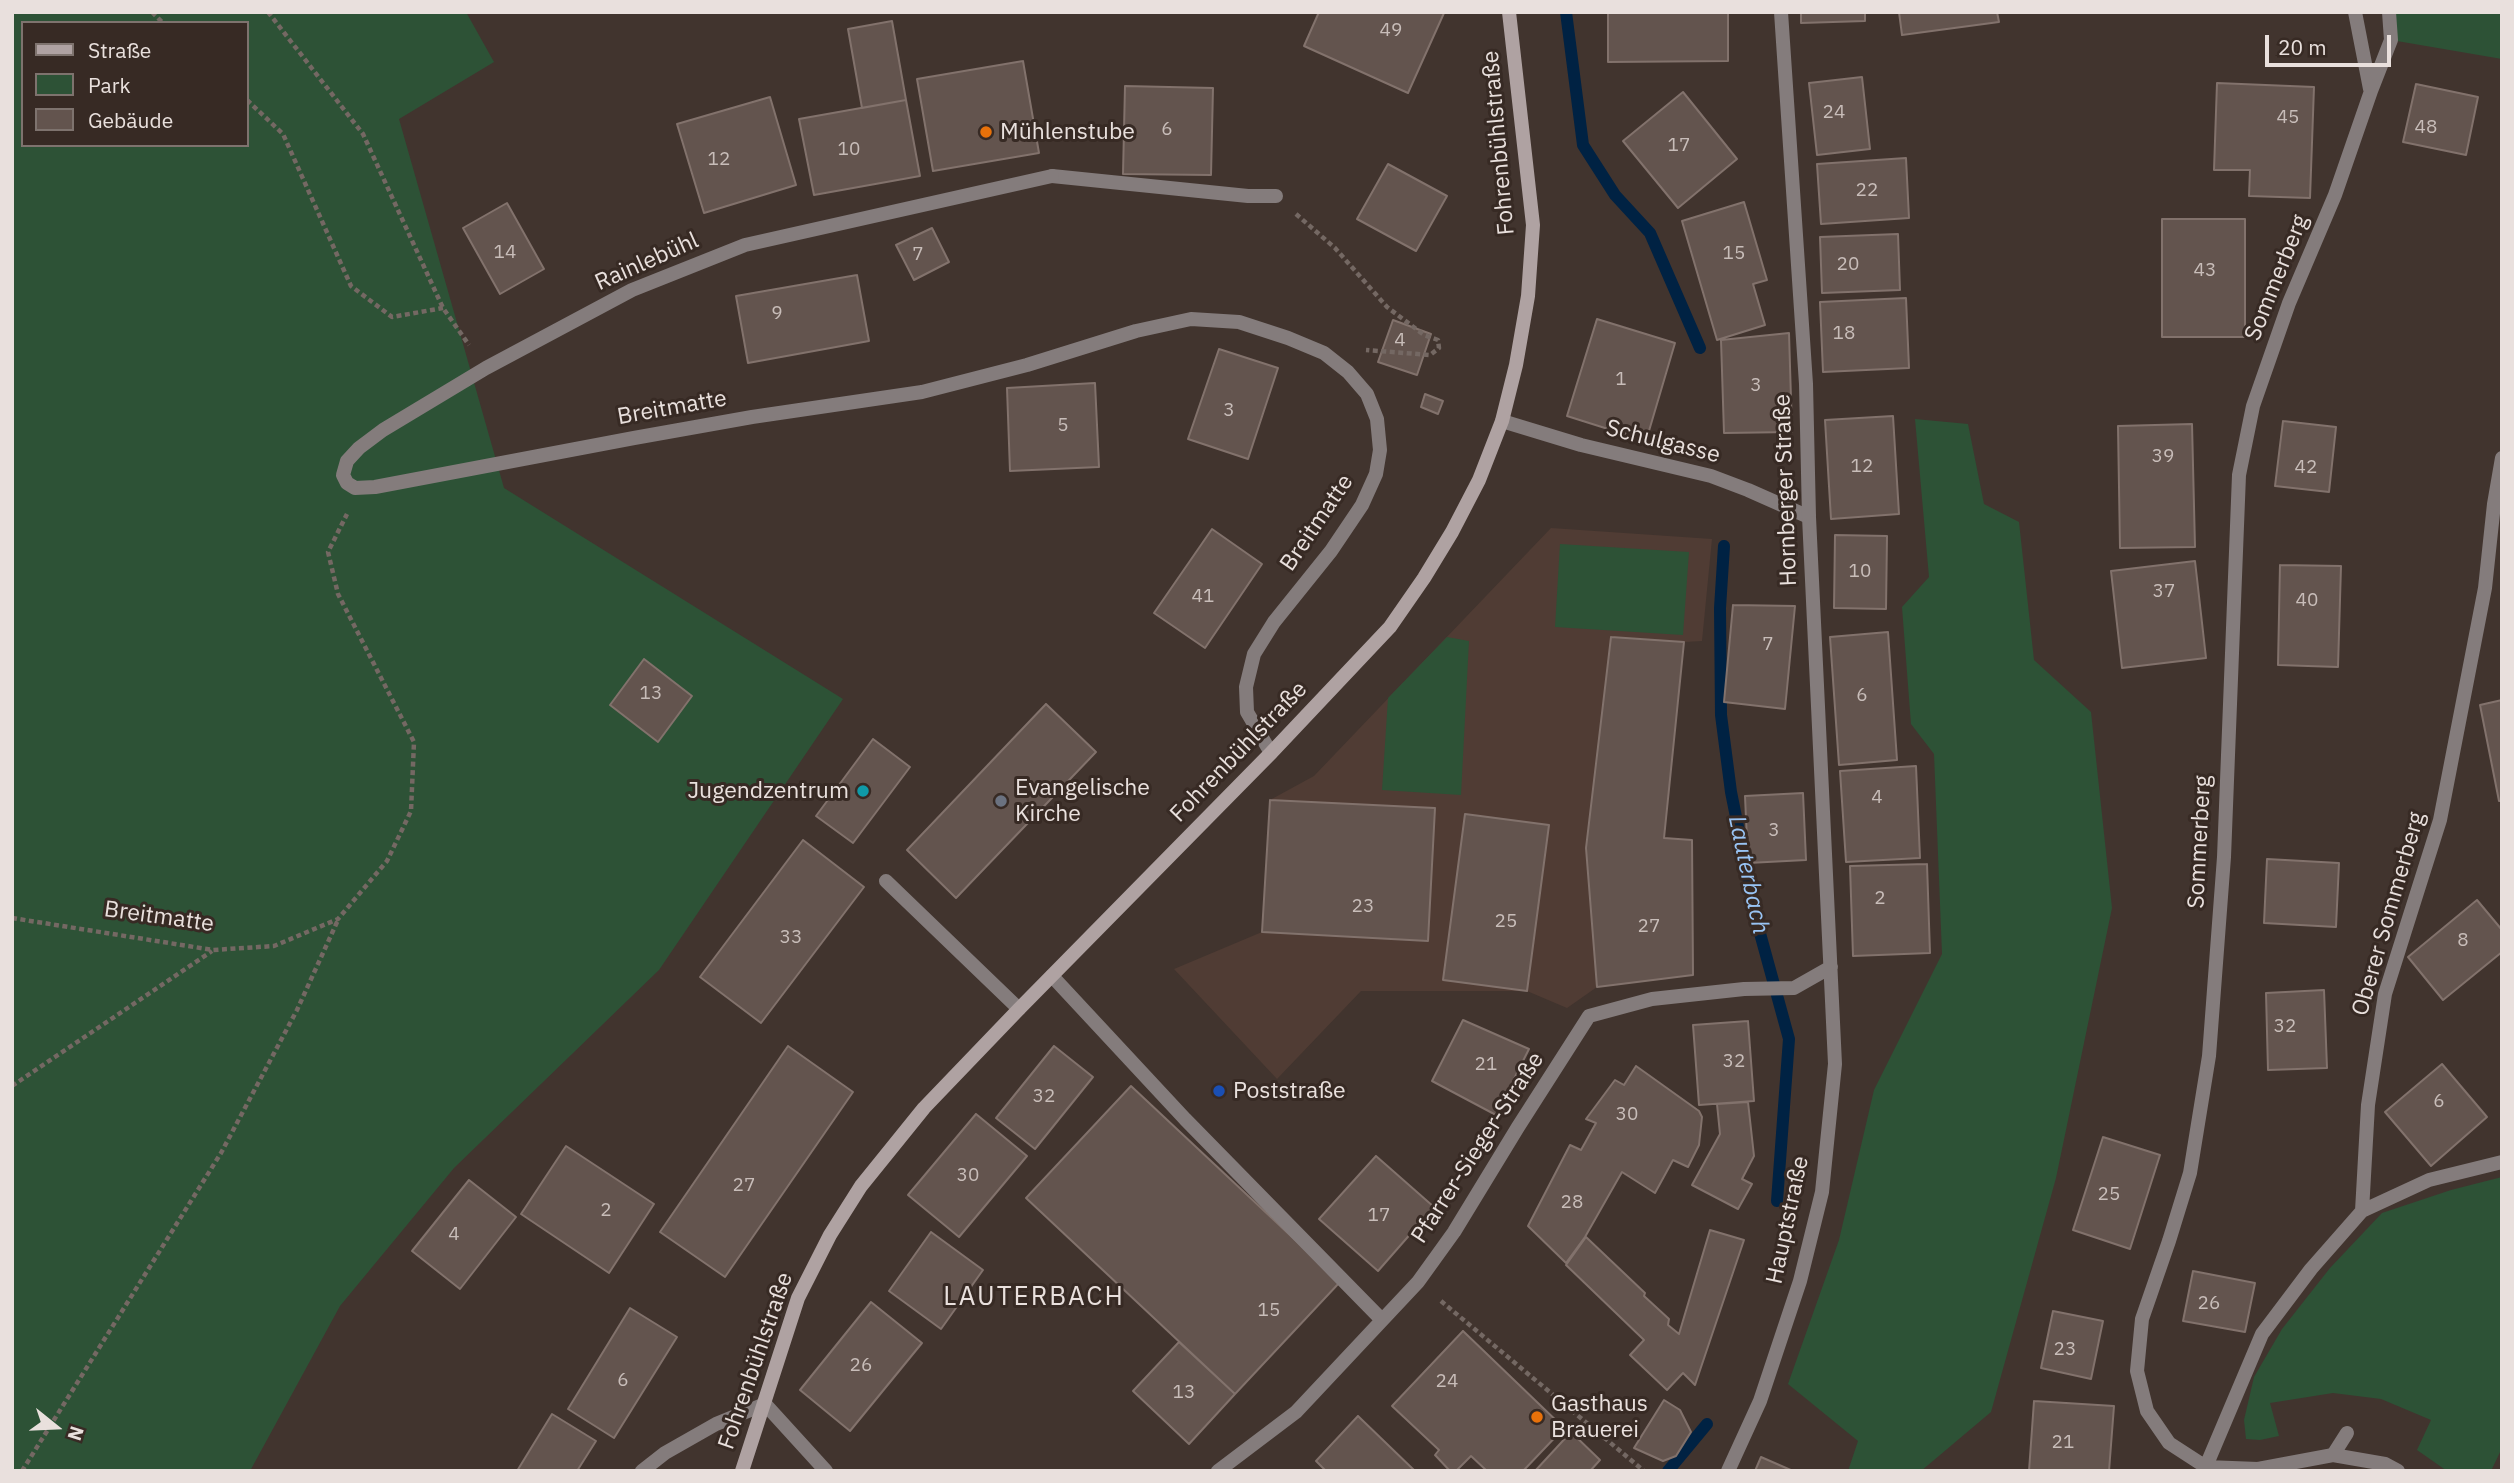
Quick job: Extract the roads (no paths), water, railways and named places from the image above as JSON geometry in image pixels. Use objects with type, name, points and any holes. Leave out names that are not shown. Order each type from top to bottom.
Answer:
[{"type":"main road","name":"Fohrenbühlstraße","points":[[742,1471],[798,1298],[830,1235],[861,1186],[925,1108],[1390,627],[1424,579],[1452,532],[1479,480],[1502,421],[1516,365],[1528,296],[1533,225],[1509,12]]},
{"type":"street","name":"Hornberger Straße","points":[[1781,12],[1806,384],[1809,517],[1831,967]]},
{"type":"street","points":[[2355,12],[2371,91]]},
{"type":"street","name":"Sommerberg","points":[[2389,12],[2391,40],[2335,195],[2289,303],[2258,393],[2239,475],[2224,857],[2209,1056],[2189,1173],[2142,1319],[2137,1371],[2147,1411],[2169,1443],[2205,1469],[2259,1469],[2333,1455],[2385,1464],[2398,1471]]},
{"type":"street","name":"Rainlebühl","points":[[375,487],[355,488],[347,483],[343,475],[347,461],[383,430],[486,368],[632,290],[745,245],[1052,176],[1248,196],[1276,196]]},
{"type":"street","name":"Breitmatte","points":[[375,487],[647,435],[922,392],[1191,318],[1239,322],[1324,353],[1348,372],[1367,394],[1377,419],[1380,450],[1376,474],[1362,505],[1331,551],[1273,622],[1254,654],[1246,687],[1247,712],[1271,753]]},
{"type":"street","name":"Schulgasse","points":[[1502,421],[1581,445],[1711,477],[1809,517]]},
{"type":"street","name":"Oberer Sommerberg","points":[[2362,1211],[2368,1105],[2385,994],[2440,820],[2485,588],[2502,458]]},
{"type":"street","points":[[886,881],[1019,1009]]},
{"type":"street","name":"Pfarrer-Sieger-Straße","points":[[1217,1471],[1296,1412],[1418,1282],[1454,1232],[1589,1016],[1652,999],[1744,989],[1794,988],[1831,967]]},
{"type":"street","name":"Hauptstraße","points":[[1728,1471],[1764,1389],[1800,1281],[1822,1192],[1835,1064],[1831,967]]},
{"type":"street","points":[[1052,976],[1185,1119],[1382,1320]]},
{"type":"street","points":[[2205,1469],[2262,1334],[2311,1269],[2362,1211],[2429,1180],[2502,1162]]},
{"type":"street","points":[[642,1471],[665,1453],[716,1424],[765,1404],[826,1471]]},
{"type":"street","points":[[2333,1455],[2347,1433]]},
{"type":"waterway","name":"Lauterbach","points":[[1566,12],[1583,145],[1615,195],[1650,233],[1700,348]]},
{"type":"waterway","name":"Lauterbach","points":[[1724,546],[1720,608],[1721,715],[1731,792],[1758,926],[1789,1039],[1777,1201]]},
{"type":"waterway","name":"Lauterbach","points":[[1668,1471],[1707,1424]]},
{"type":"place","name":"Mühlenstube","points":[[986,132]]},
{"type":"place","name":"Jugendzentrum","points":[[863,791]]},
{"type":"place","name":"Evangelische Kirche","points":[[1001,801]]},
{"type":"place","name":"Poststraße","points":[[1219,1091]]},
{"type":"place","name":"Gasthaus Brauerei","points":[[1537,1417]]},
{"type":"district","name":"LAUTERBACH","points":[[1034,1297]]}]
